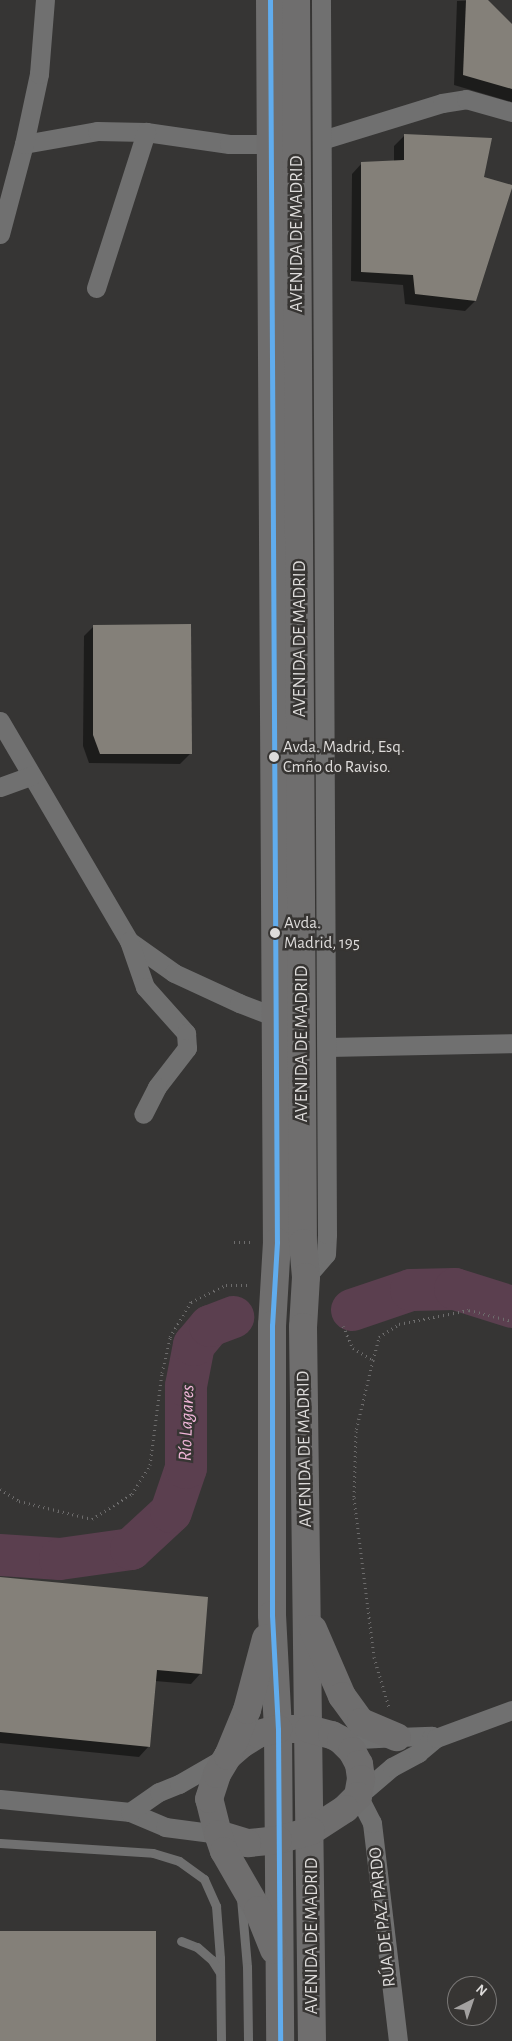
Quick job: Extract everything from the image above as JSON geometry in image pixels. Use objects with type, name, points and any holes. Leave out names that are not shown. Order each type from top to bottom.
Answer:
[{"type":"highway","name":"AVENIDA DE MADRID","points":[[270,0],[277,1242],[273,1285],[272,1615],[278,1729],[280,2041]]},
{"type":"highway","name":"AVENIDA DE MADRID","points":[[296,0],[303,1242],[306,1277],[303,1327],[310,1729],[312,2041]]},
{"type":"highway","points":[[272,1615],[247,1710],[228,1756],[217,1774],[209,1798],[224,1851],[258,1910],[280,1963]]},
{"type":"highway","points":[[307,1616],[342,1696],[361,1722],[397,1736]]},
{"type":"highway","points":[[311,1900],[325,1853],[361,1779],[351,1748],[342,1696]]},
{"type":"highway","points":[[228,1756],[258,1734],[278,1729],[310,1729],[332,1735],[351,1748]]},
{"type":"highway","points":[[218,1834],[247,1843],[278,1840],[311,1831],[351,1802]]},
{"type":"street","points":[[0,234],[24,144],[39,74],[45,0]]},
{"type":"street","points":[[306,1277],[326,1254],[328,1047],[321,0]]},
{"type":"street","points":[[322,140],[442,103],[466,100],[512,112]]},
{"type":"street","points":[[24,144],[97,131],[146,132],[229,144],[270,144]]},
{"type":"street","points":[[96,288],[146,132]]},
{"type":"street","points":[[0,722],[129,941],[146,987],[186,1034],[187,1048],[157,1088],[143,1114]]},
{"type":"street","points":[[0,787],[31,776]]},
{"type":"street","points":[[129,941],[174,974],[276,1017]]},
{"type":"street","points":[[328,1047],[512,1043]]},
{"type":"street","points":[[351,1802],[392,1767],[418,1753],[436,1738],[512,1710]]},
{"type":"street","points":[[351,1748],[397,1736],[432,1736],[436,1738]]},
{"type":"street","points":[[130,1812],[159,1792],[179,1784],[228,1756]]},
{"type":"street","points":[[0,1799],[130,1812],[165,1827],[218,1834]]},
{"type":"street","name":"RÚA DE PAZ PARDO","points":[[351,1802],[372,1824],[398,2041]]},
{"type":"lane","points":[[0,1843],[153,1853],[179,1862],[204,1879],[216,1906],[220,1973],[221,2041]]},
{"type":"lane","points":[[240,1878],[241,1922],[246,1967],[248,2041]]},
{"type":"lane","points":[[181,1941],[197,1947],[212,1960],[220,1973]]},
{"type":"path","points":[[0,1489],[19,1501],[92,1519],[132,1494],[150,1465],[162,1373],[170,1338],[191,1302],[226,1285],[273,1285]]},
{"type":"path","points":[[397,1736],[374,1657],[354,1498],[356,1430],[373,1360],[380,1337],[399,1324],[469,1310],[512,1321]]},
{"type":"path","points":[[343,1326],[353,1348],[373,1360]]},
{"type":"building","points":[[466,0],[488,0],[512,24],[512,89],[463,75]]},
{"type":"building","points":[[404,134],[492,138],[484,177],[512,185],[512,188],[476,301],[415,294],[413,275],[361,272],[361,162],[404,160]]},
{"type":"building","points":[[191,624],[192,754],[100,754],[93,735],[93,625]]},
{"type":"building","points":[[0,1577],[208,1597],[202,1674],[157,1670],[150,1747],[0,1732]]},
{"type":"building","points":[[0,1931],[156,1931],[156,2041],[0,2041]]},
{"type":"waterway","name":"Río Lagares","points":[[352,1310],[411,1290],[455,1289],[512,1307]]},
{"type":"waterway","name":"Río Lagares","points":[[0,1555],[60,1559],[131,1549],[171,1512],[186,1468],[186,1386],[194,1345],[210,1326],[233,1317]]},
{"type":"transit line","points":[[270,0],[277,1242],[272,1325],[272,1615],[278,1729],[280,2041]]},
{"type":"place","name":"Avda. Madrid, Esq. Cmño do Raviso.","points":[[274,757]]},
{"type":"place","name":"Avda. Madrid, 195","points":[[275,933]]}]
